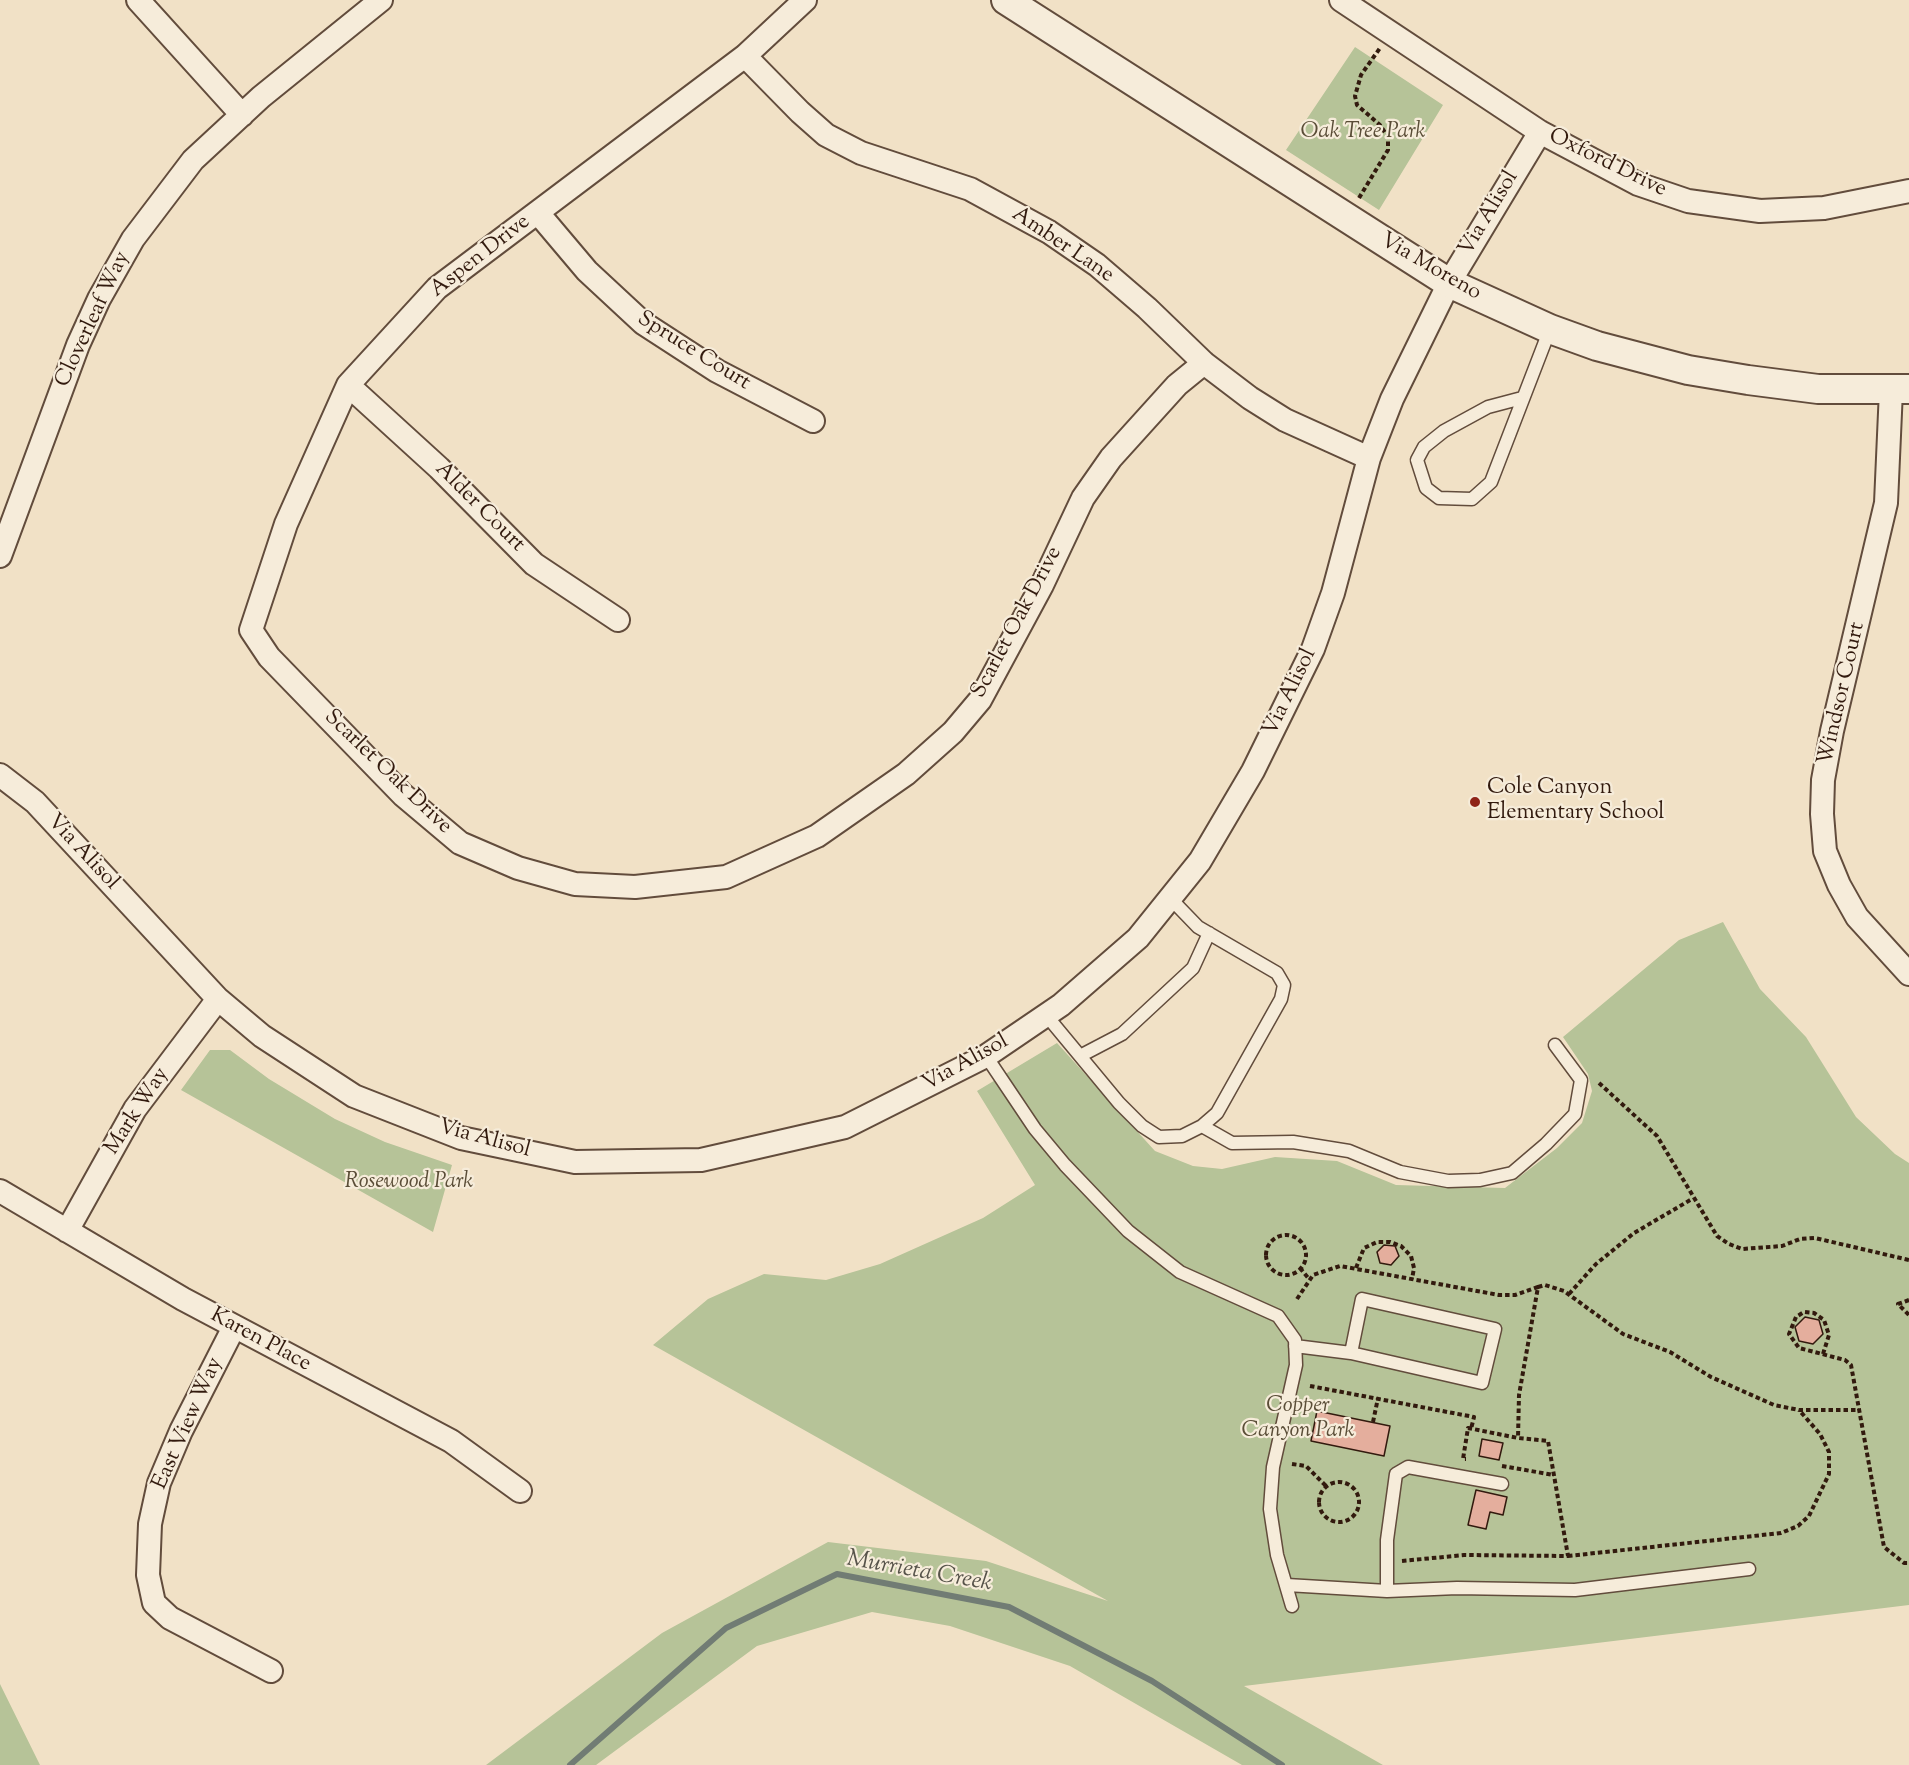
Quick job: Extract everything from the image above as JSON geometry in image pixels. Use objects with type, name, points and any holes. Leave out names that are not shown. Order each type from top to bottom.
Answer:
[{"type":"street","points":[[138,0],[242,115]]},
{"type":"street","name":"Cloverleaf Way","points":[[0,556],[78,345],[99,299],[133,239],[193,160],[242,115],[381,0]]},
{"type":"street","name":"Aspen Drive","points":[[251,630],[286,524],[348,385],[437,288],[745,56],[805,0]]},
{"type":"street","name":"Via Moreno","points":[[1006,0],[1449,283],[1550,329],[1598,346],[1688,370],[1818,389],[1900,389]]},
{"type":"street","name":"Oxford Drive","points":[[1341,0],[1540,132],[1638,184],[1688,201],[1771,210],[1824,208],[1909,191]]},
{"type":"street","name":"Amber Lane","points":[[745,56],[826,135],[861,153],[970,189],[1049,232],[1097,265],[1148,308],[1204,363],[1250,398],[1285,420],[1369,458]]},
{"type":"street","name":"Via Alisol","points":[[0,775],[35,802],[218,999],[262,1036],[354,1096],[461,1138],[575,1162],[701,1160],[845,1127],[986,1056],[1046,1015],[1138,938],[1200,861],[1253,771],[1313,649],[1333,593],[1369,458],[1392,399],[1449,283],[1540,132]]},
{"type":"street","name":"Spruce Court","points":[[538,213],[587,271],[643,323],[717,371],[813,421]]},
{"type":"street","name":"Scarlet Oak Drive","points":[[251,630],[269,657],[403,795],[460,843],[518,868],[575,884],[635,887],[726,877],[817,836],[906,774],[953,732],[980,700],[1042,585],[1083,498],[1111,458],[1177,385],[1204,363]]},
{"type":"street","name":"Alder Court","points":[[348,385],[439,468],[534,564],[618,620]]},
{"type":"street","name":"Windsor Court","points":[[1900,389],[1886,503],[1832,731],[1823,780],[1822,814],[1825,851],[1839,885],[1857,917],[1909,974]]},
{"type":"street","name":"Mark Way","points":[[67,1230],[135,1109],[218,999]]},
{"type":"street","name":"Karen Place","points":[[0,1191],[234,1327],[451,1441],[520,1491]]},
{"type":"street","name":"East View Way","points":[[234,1327],[181,1431],[159,1483],[150,1524],[148,1575],[154,1603],[170,1618],[271,1671]]},
{"type":"lane","points":[[1522,398],[1488,407],[1444,431],[1424,447],[1417,460],[1426,488],[1439,498],[1472,499],[1491,482],[1550,329]]},
{"type":"lane","points":[[1046,1015],[1119,1103],[1142,1126],[1159,1137],[1182,1136],[1202,1126],[1217,1113],[1281,999],[1284,985],[1277,972],[1198,927],[1170,898]]},
{"type":"lane","points":[[1080,1056],[1122,1034],[1193,968],[1209,933]]},
{"type":"lane","points":[[1202,1126],[1232,1143],[1293,1142],[1349,1151],[1400,1172],[1448,1181],[1480,1180],[1512,1173],[1546,1144],[1575,1114],[1581,1080],[1555,1046]]},
{"type":"lane","points":[[986,1056],[1043,1138],[1128,1232],[1180,1272],[1278,1316],[1294,1340],[1296,1365],[1273,1467],[1270,1509],[1277,1555],[1292,1606]]},
{"type":"lane","points":[[1295,1346],[1351,1353],[1482,1383],[1495,1329],[1362,1299],[1351,1353]]},
{"type":"lane","points":[[1387,1591],[1387,1540],[1396,1474],[1408,1467],[1502,1484]]},
{"type":"lane","points":[[1287,1585],[1387,1591],[1457,1588],[1575,1590],[1749,1569]]},
{"type":"path","points":[[1346,219],[1388,150],[1388,137],[1380,125],[1357,105],[1355,90],[1361,75],[1390,32]]},
{"type":"path","points":[[1599,1083],[1656,1136],[1692,1199],[1717,1236],[1742,1249],[1782,1246],[1800,1239],[1815,1238],[1909,1260]]},
{"type":"path","points":[[1569,1294],[1596,1264],[1634,1233],[1692,1199]]},
{"type":"path","points":[[1286,1235],[1299,1240],[1305,1251],[1305,1258],[1299,1268],[1287,1274],[1270,1267],[1266,1250],[1274,1239],[1286,1235]]},
{"type":"path","points":[[1356,1268],[1364,1248],[1377,1242],[1390,1242],[1401,1246],[1411,1256],[1414,1268],[1412,1279]]},
{"type":"path","points":[[1299,1268],[1309,1279]]},
{"type":"path","points":[[1538,1287],[1555,1287],[1569,1294],[1623,1334],[1670,1352],[1711,1377],[1773,1405],[1799,1410],[1859,1410]]},
{"type":"path","points":[[1909,1300],[1898,1304],[1902,1311],[1909,1315]]},
{"type":"path","points":[[1823,1354],[1829,1335],[1824,1320],[1814,1313],[1804,1312],[1796,1317],[1790,1334],[1793,1342],[1799,1348],[1845,1360],[1851,1365],[1884,1547],[1904,1563],[1909,1563]]},
{"type":"path","points":[[1310,1386],[1474,1417],[1471,1429]]},
{"type":"path","points":[[1374,1422],[1378,1398]]},
{"type":"path","points":[[1568,1556],[1781,1533],[1798,1526],[1809,1516],[1821,1495],[1829,1463],[1829,1452],[1820,1434],[1799,1410]]},
{"type":"path","points":[[1297,1429],[1312,1432]]},
{"type":"path","points":[[1292,1464],[1306,1466],[1326,1487]]},
{"type":"path","points":[[1340,1483],[1352,1487],[1359,1504],[1354,1516],[1342,1522],[1329,1519],[1324,1515],[1320,1502],[1326,1487],[1340,1483]]},
{"type":"green space","name":"Oak Tree Park","points":[[1355,47],[1443,105],[1379,210],[1286,150]]},
{"type":"green space","name":"Copper Canyon Park","points":[[1723,922],[1760,989],[1806,1037],[1856,1117],[1895,1154],[1909,1163],[1909,1605],[1244,1686],[1383,1765],[1242,1765],[1070,1666],[950,1626],[872,1612],[757,1646],[596,1765],[486,1765],[662,1633],[828,1542],[986,1561],[1108,1601],[653,1345],[708,1299],[764,1274],[826,1280],[880,1264],[983,1218],[1035,1185],[977,1091],[1057,1043],[1155,1151],[1193,1166],[1222,1169],[1275,1157],[1337,1161],[1396,1185],[1505,1188],[1557,1148],[1582,1123],[1592,1091],[1588,1074],[1563,1037],[1679,940]]},
{"type":"green space","name":"Rosewood Park","points":[[210,1050],[230,1050],[269,1079],[335,1119],[385,1142],[452,1165],[433,1232],[181,1090]]},
{"type":"green space","points":[[0,1684],[40,1765],[0,1765]]},
{"type":"building","points":[[1384,1245],[1395,1246],[1399,1256],[1391,1265],[1380,1263],[1377,1252]]},
{"type":"building","points":[[1805,1317],[1819,1320],[1823,1334],[1813,1344],[1799,1341],[1795,1327]]},
{"type":"building","points":[[1317,1411],[1390,1426],[1384,1456],[1311,1441]]},
{"type":"building","points":[[1482,1439],[1503,1443],[1499,1460],[1479,1456]]},
{"type":"building","points":[[1476,1490],[1507,1497],[1503,1515],[1490,1512],[1486,1529],[1468,1525]]},
{"type":"waterway","name":"Murrieta Creek","points":[[570,1765],[726,1628],[837,1574],[1009,1607],[1152,1681],[1282,1765]]},
{"type":"place","name":"Cole Canyon Elementary School","points":[[1475,802]]}]
